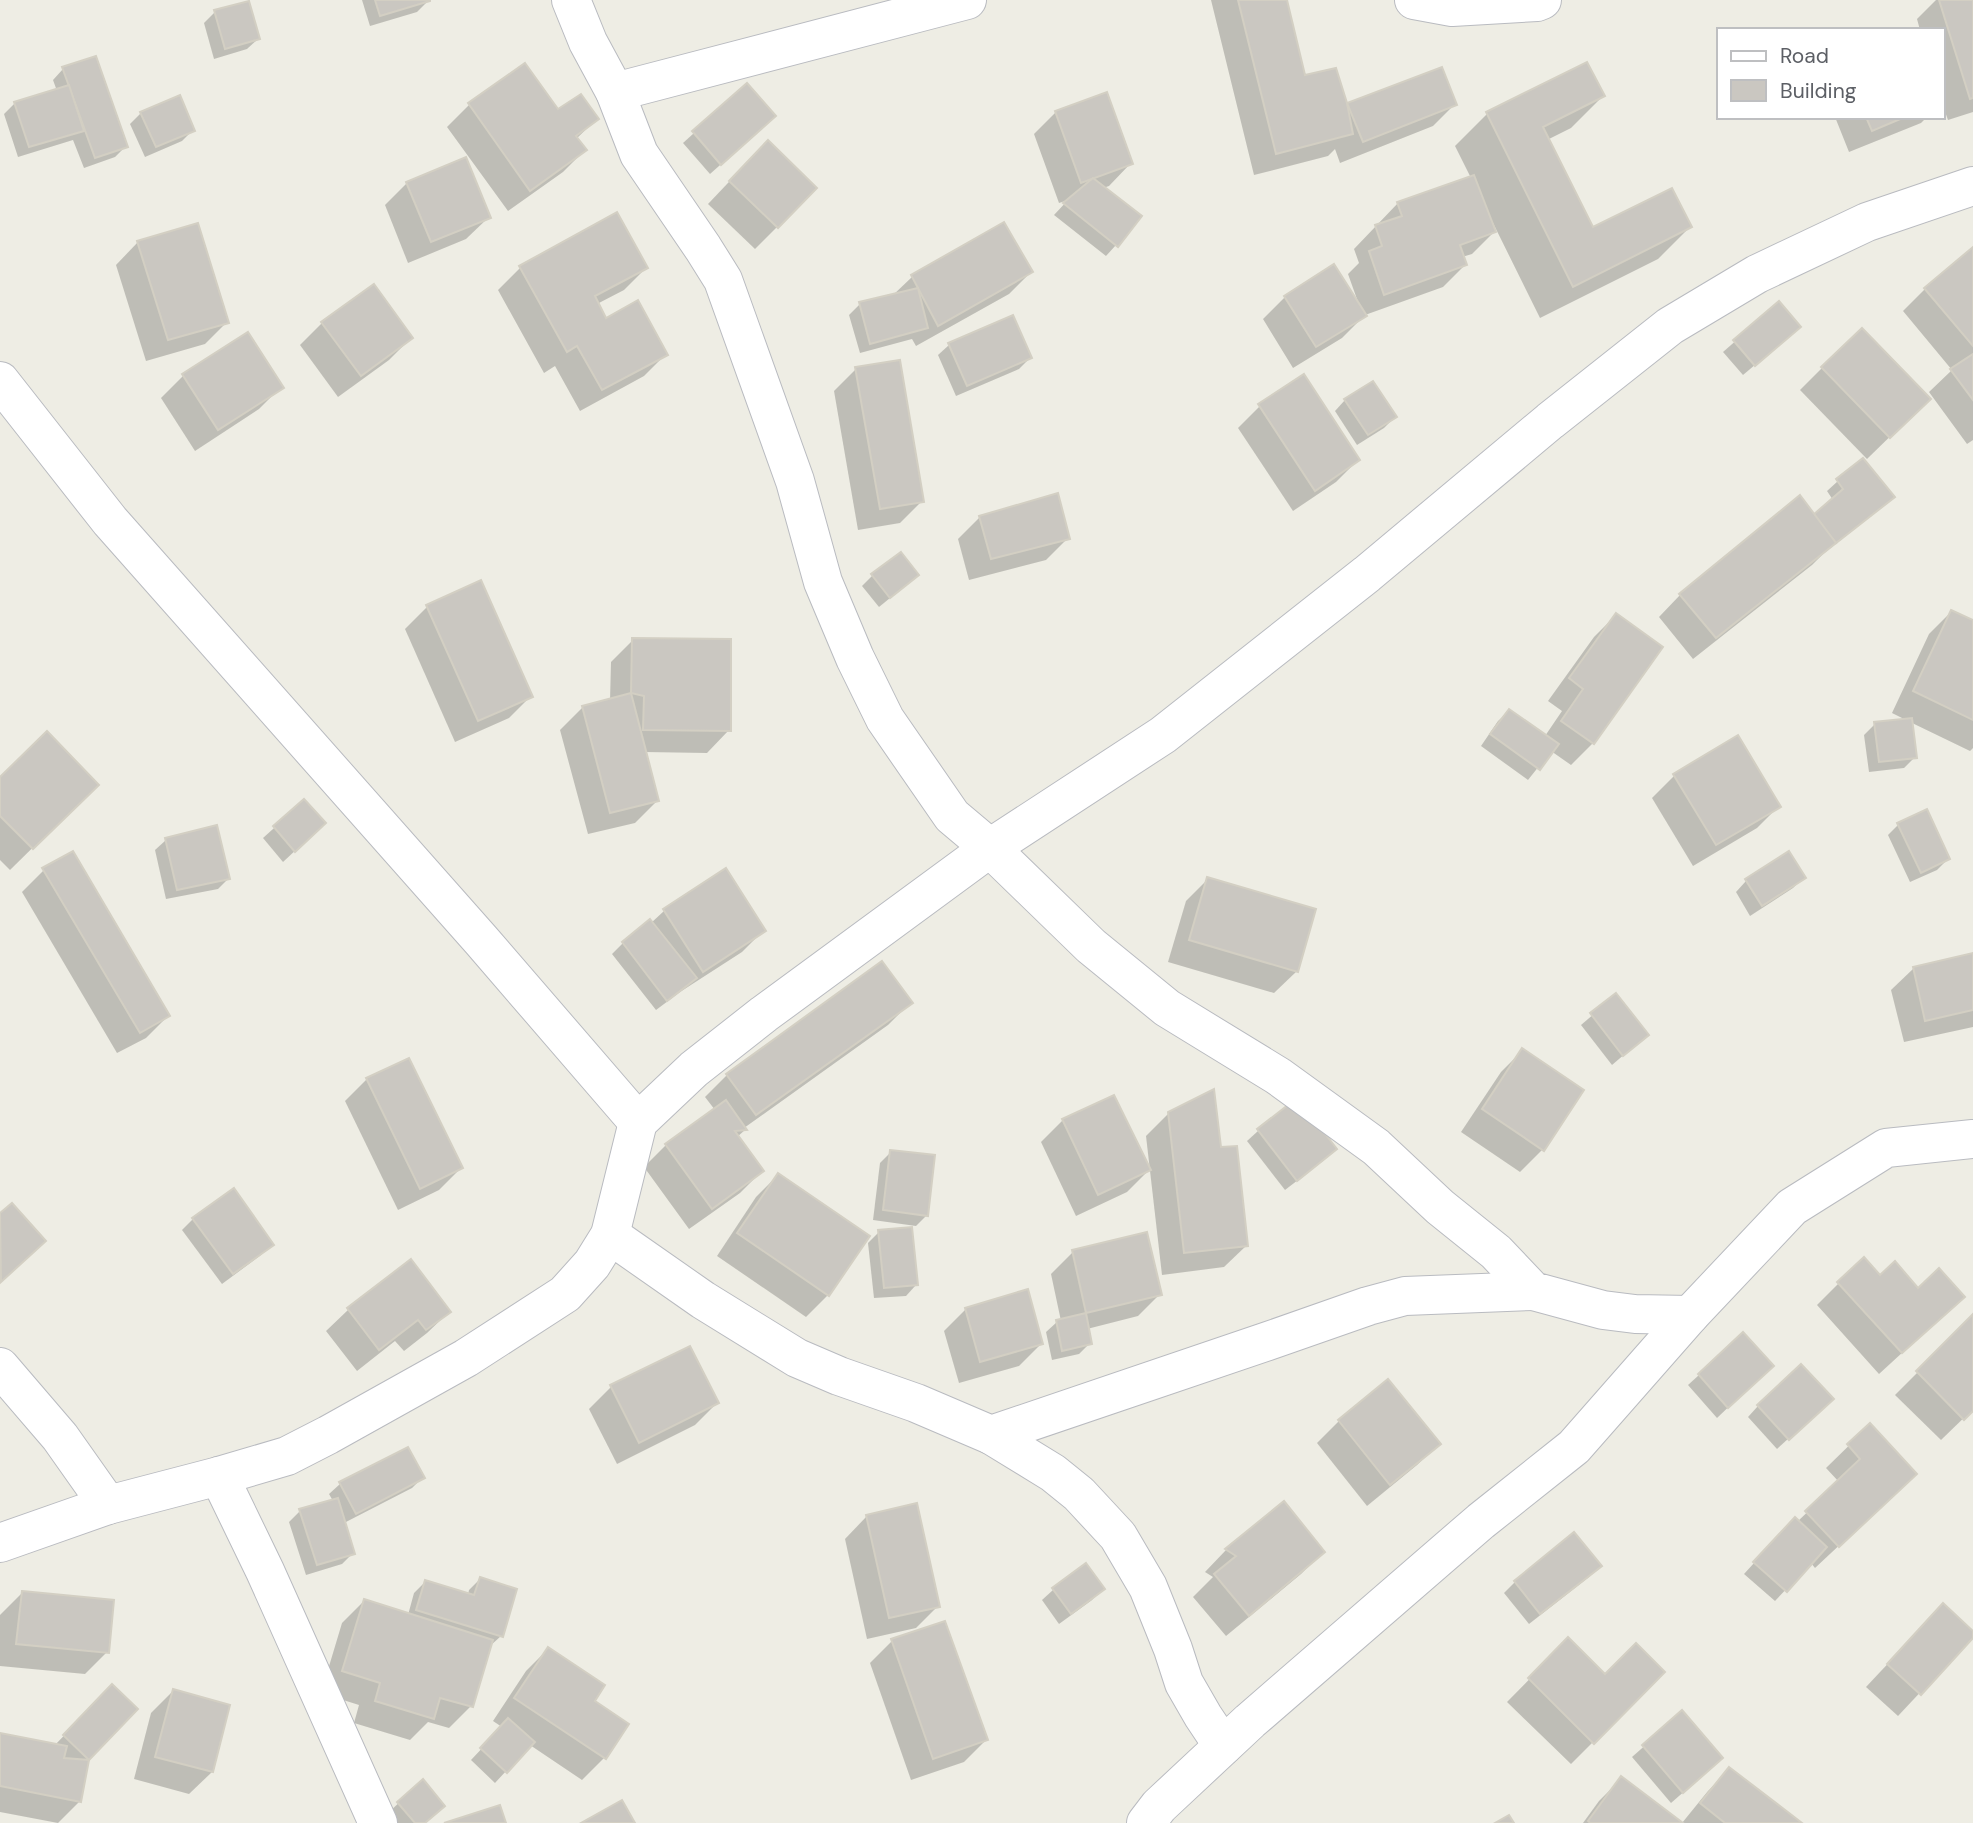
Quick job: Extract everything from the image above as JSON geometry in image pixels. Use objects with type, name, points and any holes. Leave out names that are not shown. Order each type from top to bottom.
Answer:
[{"type":"street","points":[[571,0],[588,42],[615,92],[639,154],[723,280],[794,481],[823,582],[861,670],[885,719],[952,816],[990,848],[1091,946],[1167,1008],[1278,1076],[1376,1147],[1440,1207],[1496,1252],[1533,1291]]},
{"type":"street","points":[[615,92],[967,0]]},
{"type":"street","points":[[1414,0],[1452,7],[1542,0]]},
{"type":"street","points":[[0,1543],[108,1505],[287,1456],[466,1358],[565,1294],[592,1264],[610,1235],[638,1122],[694,1069],[764,1014],[990,848],[1163,735],[1367,574],[1670,326],[1757,274],[1867,222],[1973,186]]},
{"type":"street","points":[[0,381],[135,550],[481,940],[638,1122]]},
{"type":"street","points":[[1146,1823],[1159,1806],[1223,1746],[1481,1521],[1574,1447],[1690,1315],[1792,1207],[1886,1148],[1973,1139]]},
{"type":"street","points":[[610,1235],[703,1300],[797,1358],[991,1435],[1080,1493],[1118,1536],[1148,1587],[1184,1683],[1223,1746]]},
{"type":"street","points":[[991,1435],[1368,1306],[1405,1296],[1533,1291],[1603,1310],[1635,1314],[1690,1315]]},
{"type":"street","points":[[0,1367],[60,1437],[108,1505]]},
{"type":"street","points":[[219,1476],[379,1823]]},
{"type":"building","points":[[375,0],[430,0],[430,1],[380,16]]},
{"type":"building","points":[[1238,0],[1287,0],[1305,75],[1336,68],[1353,134],[1276,154]]},
{"type":"building","points":[[1939,0],[1973,0],[1973,98],[1970,99]]},
{"type":"building","points":[[249,1],[260,39],[225,49],[214,10]]},
{"type":"building","points":[[96,56],[128,147],[95,158],[62,67]]},
{"type":"building","points":[[1587,62],[1605,96],[1543,127],[1593,227],[1672,188],[1692,227],[1573,287],[1486,112]]},
{"type":"building","points":[[525,63],[558,109],[581,94],[599,119],[576,136],[587,150],[530,191],[468,103]]},
{"type":"building","points":[[1442,67],[1457,105],[1363,142],[1347,103]]},
{"type":"building","points":[[747,83],[776,116],[721,165],[692,131]]},
{"type":"building","points":[[69,85],[84,131],[29,147],[14,102]]},
{"type":"building","points":[[1107,92],[1133,164],[1081,183],[1055,111]]},
{"type":"building","points":[[180,95],[195,131],[156,147],[140,112]]},
{"type":"building","points":[[1867,119],[1900,119],[1872,131]]},
{"type":"building","points":[[768,140],[817,188],[778,228],[729,181]]},
{"type":"building","points":[[466,157],[491,218],[431,242],[406,182]]},
{"type":"building","points":[[1474,175],[1496,232],[1460,245],[1467,265],[1384,295],[1369,251],[1382,246],[1375,225],[1402,216],[1397,202]]},
{"type":"building","points":[[1093,178],[1142,216],[1118,247],[1063,203]]},
{"type":"building","points":[[617,212],[648,268],[595,296],[606,318],[638,300],[668,355],[602,390],[577,346],[567,352],[519,266]]},
{"type":"building","points":[[1004,222],[1033,272],[938,326],[911,275]]},
{"type":"building","points":[[198,223],[229,323],[168,340],[137,241]]},
{"type":"building","points":[[1973,247],[1973,346],[1924,288]]},
{"type":"building","points":[[1334,264],[1367,316],[1316,347],[1284,296]]},
{"type":"building","points":[[374,284],[413,338],[361,376],[321,322]]},
{"type":"building","points":[[918,288],[928,328],[870,344],[859,302]]},
{"type":"building","points":[[1779,301],[1801,327],[1755,366],[1733,340]]},
{"type":"building","points":[[1013,315],[1032,358],[967,386],[948,343]]},
{"type":"building","points":[[1862,328],[1931,399],[1890,438],[1821,367]]},
{"type":"building","points":[[248,332],[284,388],[218,430],[182,374]]},
{"type":"building","points":[[1973,354],[1973,400],[1950,369]]},
{"type":"building","points":[[900,360],[924,502],[880,509],[855,367]]},
{"type":"building","points":[[1304,374],[1360,460],[1315,491],[1258,404]]},
{"type":"building","points":[[1373,381],[1397,417],[1368,435],[1344,399]]},
{"type":"building","points":[[1863,458],[1895,497],[1836,543],[1813,515],[1843,489],[1836,479]]},
{"type":"building","points":[[1058,493],[1070,539],[991,559],[979,516]]},
{"type":"building","points":[[1800,495],[1836,543],[1716,638],[1679,594]]},
{"type":"building","points":[[901,552],[919,575],[890,598],[871,574]]},
{"type":"building","points":[[481,580],[533,697],[478,721],[426,605]]},
{"type":"building","points":[[1951,610],[1973,620],[1973,720],[1913,691]]},
{"type":"building","points":[[1616,613],[1663,647],[1594,744],[1561,721],[1583,689],[1569,678]]},
{"type":"building","points":[[632,638],[731,639],[731,731],[643,730],[644,696],[631,693]]},
{"type":"building","points":[[631,693],[659,801],[610,813],[582,706]]},
{"type":"building","points":[[1509,709],[1559,744],[1540,770],[1490,734]]},
{"type":"building","points":[[1912,718],[1917,758],[1879,762],[1874,722]]},
{"type":"building","points":[[47,731],[99,785],[33,849],[0,816],[0,777]]},
{"type":"building","points":[[1738,735],[1781,807],[1716,845],[1673,774]]},
{"type":"building","points":[[304,799],[326,823],[295,852],[273,826]]},
{"type":"building","points":[[1927,809],[1950,859],[1921,873],[1897,823]]},
{"type":"building","points":[[217,825],[230,879],[177,890],[165,838]]},
{"type":"building","points":[[73,851],[170,1016],[140,1033],[42,868]]},
{"type":"building","points":[[1789,851],[1806,878],[1762,906],[1745,879]]},
{"type":"building","points":[[726,868],[766,931],[703,972],[663,909]]},
{"type":"building","points":[[1207,877],[1316,909],[1298,972],[1189,940]]},
{"type":"building","points":[[650,919],[697,978],[667,1001],[622,942]]},
{"type":"building","points":[[1973,953],[1973,1010],[1925,1021],[1913,967]]},
{"type":"building","points":[[882,961],[913,1003],[756,1115],[726,1074]]},
{"type":"building","points":[[1616,993],[1649,1035],[1623,1056],[1590,1013]]},
{"type":"building","points":[[1522,1048],[1584,1090],[1544,1151],[1482,1109]]},
{"type":"building","points":[[409,1058],[463,1168],[420,1189],[366,1078]]},
{"type":"building","points":[[1214,1089],[1221,1147],[1237,1146],[1248,1246],[1184,1253],[1168,1112]]},
{"type":"building","points":[[1114,1095],[1151,1170],[1098,1195],[1062,1119]]},
{"type":"building","points":[[1297,1098],[1337,1149],[1297,1181],[1257,1129]]},
{"type":"building","points":[[726,1100],[747,1130],[735,1131],[764,1171],[712,1209],[665,1144]]},
{"type":"building","points":[[890,1150],[935,1155],[928,1216],[883,1210]]},
{"type":"building","points":[[778,1173],[870,1236],[829,1296],[737,1233]]},
{"type":"building","points":[[234,1188],[274,1245],[233,1274],[192,1218]]},
{"type":"building","points":[[12,1203],[46,1241],[1,1282],[0,1213]]},
{"type":"building","points":[[912,1227],[918,1285],[884,1288],[878,1230]]},
{"type":"building","points":[[1147,1232],[1162,1295],[1086,1313],[1072,1250]]},
{"type":"building","points":[[1864,1257],[1880,1275],[1895,1261],[1918,1288],[1939,1268],[1965,1297],[1902,1353],[1837,1282]]},
{"type":"building","points":[[411,1259],[451,1312],[426,1330],[418,1320],[379,1350],[347,1308]]},
{"type":"building","points":[[1028,1289],[1043,1344],[980,1362],[965,1308]]},
{"type":"building","points":[[1086,1313],[1092,1344],[1062,1351],[1056,1320]]},
{"type":"building","points":[[1973,1314],[1973,1411],[1964,1420],[1916,1371]]},
{"type":"building","points":[[1743,1332],[1774,1366],[1728,1408],[1698,1374]]},
{"type":"building","points":[[690,1346],[719,1403],[639,1443],[610,1385]]},
{"type":"building","points":[[1801,1364],[1834,1399],[1789,1440],[1757,1405]]},
{"type":"building","points":[[1388,1379],[1441,1444],[1390,1485],[1338,1420]]},
{"type":"building","points":[[1870,1423],[1917,1474],[1839,1547],[1805,1511],[1860,1459],[1847,1444]]},
{"type":"building","points":[[408,1447],[425,1478],[356,1514],[339,1482]]},
{"type":"building","points":[[338,1498],[355,1554],[317,1565],[299,1509]]},
{"type":"building","points":[[1284,1501],[1325,1552],[1249,1616],[1214,1574],[1236,1556],[1225,1549]]},
{"type":"building","points":[[917,1503],[940,1607],[889,1618],[866,1515]]},
{"type":"building","points":[[1795,1517],[1827,1547],[1787,1592],[1753,1562]]},
{"type":"building","points":[[1574,1532],[1602,1566],[1540,1614],[1514,1581]]},
{"type":"building","points":[[1086,1563],[1105,1589],[1071,1614],[1052,1588]]},
{"type":"building","points":[[480,1577],[517,1589],[503,1637],[416,1610],[425,1580],[474,1595]]},
{"type":"building","points":[[22,1591],[114,1600],[109,1653],[16,1644]]},
{"type":"building","points":[[364,1599],[493,1640],[473,1707],[440,1698],[434,1719],[375,1701],[380,1683],[342,1671]]},
{"type":"building","points":[[1943,1603],[1973,1631],[1973,1638],[1921,1695],[1887,1664]]},
{"type":"building","points":[[945,1621],[988,1740],[933,1759],[891,1639]]},
{"type":"building","points":[[1568,1637],[1605,1674],[1636,1643],[1665,1672],[1594,1744],[1528,1678]]},
{"type":"building","points":[[548,1647],[605,1685],[595,1701],[629,1724],[606,1759],[514,1698]]},
{"type":"building","points":[[112,1684],[138,1709],[89,1760],[63,1735]]},
{"type":"building","points":[[173,1689],[230,1705],[213,1772],[155,1757]]},
{"type":"building","points":[[1682,1710],[1723,1758],[1683,1793],[1642,1745]]},
{"type":"building","points":[[508,1718],[535,1742],[507,1773],[480,1748]]},
{"type":"building","points":[[0,1733],[67,1746],[64,1758],[89,1760],[81,1802],[0,1786]]},
{"type":"building","points":[[1729,1767],[1802,1823],[1725,1823],[1700,1803]]},
{"type":"building","points":[[1621,1776],[1683,1823],[1590,1823],[1588,1821]]},
{"type":"building","points":[[423,1779],[445,1806],[425,1823],[415,1823],[397,1802]]},
{"type":"building","points":[[622,1800],[635,1823],[581,1823]]},
{"type":"building","points":[[500,1805],[506,1823],[444,1823]]},
{"type":"building","points":[[1509,1815],[1514,1823],[1495,1823]]}]
